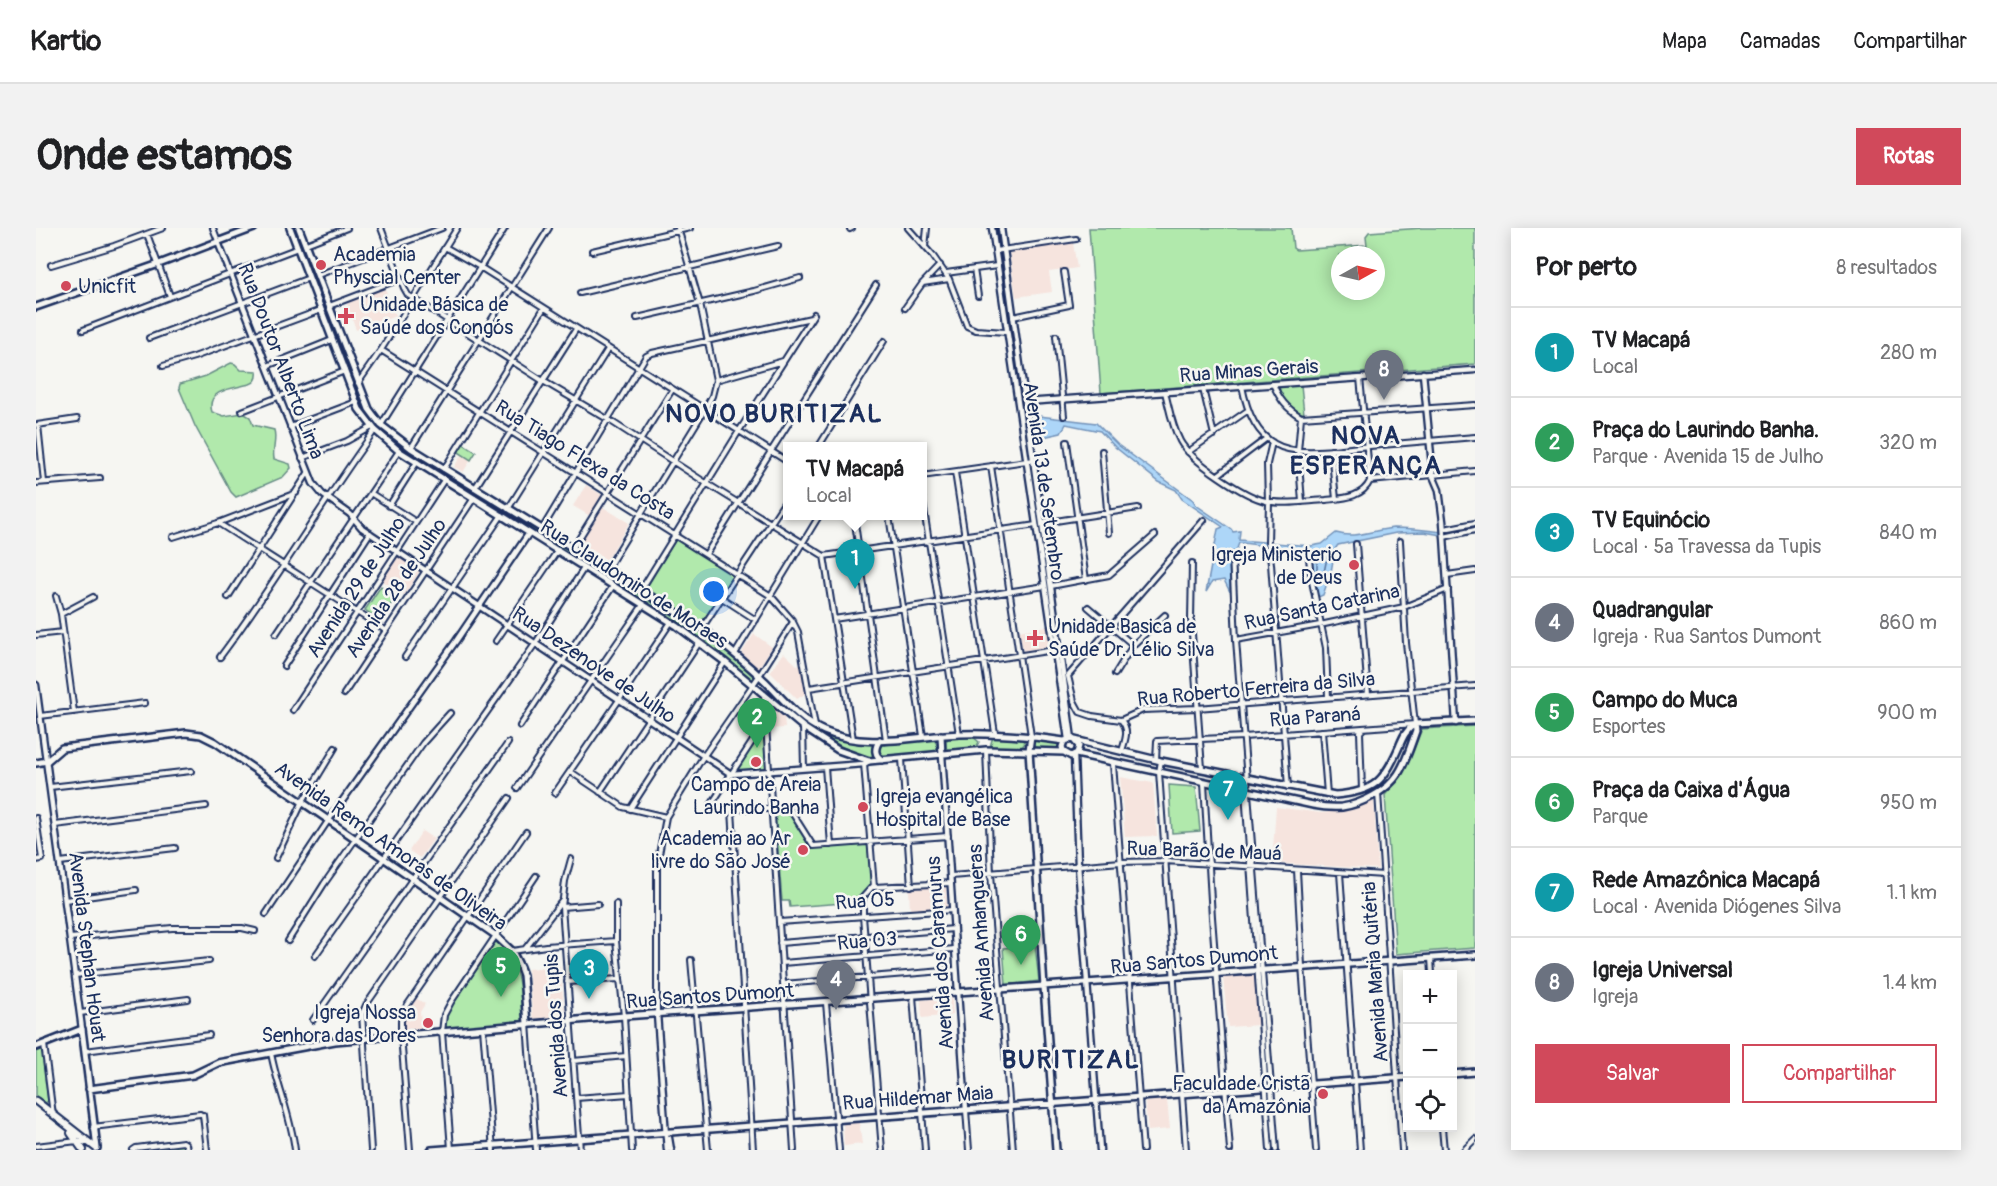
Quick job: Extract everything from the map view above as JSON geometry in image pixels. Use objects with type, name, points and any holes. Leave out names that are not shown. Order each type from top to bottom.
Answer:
[{"type":"main road","points":[[36,308],[254,228]]},
{"type":"main road","name":"Rua Claudomiro de Moraes","points":[[290,228],[356,402],[374,429],[399,451],[700,642],[803,727],[838,750],[867,763],[986,750],[1064,752]]},
{"type":"main road","name":"Rua Claudomiro de Moraes","points":[[299,228],[358,383],[369,409],[381,425],[428,459],[702,628],[735,654],[796,712],[815,726],[853,740],[995,733],[1070,740],[1327,795],[1348,794],[1377,783]]},
{"type":"main road","points":[[304,263],[311,260]]},
{"type":"main road","points":[[333,340],[340,336]]},
{"type":"main road","points":[[423,466],[428,459]]},
{"type":"main road","points":[[654,611],[659,606],[659,602]]},
{"type":"main road","points":[[665,618],[665,613],[670,608]]},
{"type":"main road","name":"Rua Paraná","points":[[1415,724],[1475,721]]},
{"type":"main road","points":[[1075,755],[1079,746],[1070,740],[1062,747],[1068,756],[1075,755],[1333,808],[1355,804],[1378,793],[1390,784],[1399,773],[1416,730],[1415,724],[1407,730],[1388,771],[1377,783],[1378,793]]},
{"type":"main road","name":"Avenida Remo Amoras de Oliveira","points":[[62,748],[186,734],[201,735],[215,742],[495,935],[512,951],[523,975],[527,1023]]},
{"type":"main road","points":[[941,735],[942,755]]},
{"type":"main road","points":[[1032,736],[1029,750],[1056,1150]]},
{"type":"main road","points":[[883,740],[876,747],[878,757],[883,760]]},
{"type":"main road","points":[[36,763],[47,762],[62,748]]},
{"type":"main road","name":"Rua Santos Dumont","points":[[89,1089],[193,1075],[218,1063],[271,1052],[363,1038],[527,1023],[569,1022],[624,1016],[1475,955]]},
{"type":"main road","points":[[36,1047],[82,1029]]},
{"type":"main road","name":"Avenida Stephan Houat","points":[[82,1029],[97,1149]]},
{"type":"main road","points":[[1457,1074],[1475,1072]]},
{"type":"main road","name":"Rua Hildemar Maia","points":[[431,1150],[492,1148],[536,1141],[1403,1077]]},
{"type":"main road","points":[[36,1101],[39,1106],[97,1149]]},
{"type":"main road","points":[[68,1127],[83,1150]]},
{"type":"street","points":[[51,265],[163,228]]},
{"type":"street","name":"Rua Doutor Alberto Lima","points":[[213,228],[308,473],[316,487],[328,499]]},
{"type":"street","points":[[306,244],[347,228]]},
{"type":"street","points":[[381,228],[406,292],[414,298],[824,556],[1036,525]]},
{"type":"street","points":[[318,275],[442,228]]},
{"type":"street","points":[[358,383],[457,228]]},
{"type":"street","points":[[381,425],[505,228]]},
{"type":"street","points":[[411,448],[549,228]]},
{"type":"street","points":[[592,251],[690,228]]},
{"type":"street","points":[[908,228],[946,273],[969,328],[1006,332]]},
{"type":"street","points":[[926,247],[927,228]]},
{"type":"street","name":"Avenida 13 de Setembro","points":[[992,228],[1054,650],[1070,740]]},
{"type":"street","name":"Avenida 13 de Setembro","points":[[1001,228],[1065,675],[1070,740]]},
{"type":"street","points":[[607,569],[704,411],[712,396],[716,380],[691,267],[679,229]]},
{"type":"street","points":[[147,234],[170,296]]},
{"type":"street","points":[[995,251],[1076,238]]},
{"type":"street","points":[[580,293],[778,246]]},
{"type":"street","points":[[445,247],[511,286],[704,411],[783,459]]},
{"type":"street","points":[[83,330],[297,248]]},
{"type":"street","points":[[905,308],[923,283],[940,265]]},
{"type":"street","points":[[946,273],[997,266]]},
{"type":"street","points":[[974,269],[978,296]]},
{"type":"street","points":[[1013,317],[1069,305],[1064,272]]},
{"type":"street","points":[[149,338],[309,278]]},
{"type":"street","points":[[329,306],[400,279]]},
{"type":"street","points":[[637,318],[800,279]]},
{"type":"street","points":[[923,283],[949,279]]},
{"type":"street","points":[[706,554],[876,285]]},
{"type":"street","points":[[444,468],[544,308]]},
{"type":"street","points":[[163,366],[194,357],[321,310]]},
{"type":"street","points":[[542,529],[648,355],[813,316],[706,483],[641,590]]},
{"type":"street","points":[[475,488],[576,329]]},
{"type":"street","points":[[1056,336],[1064,416]]},
{"type":"street","points":[[1008,343],[1011,339],[1016,340]]},
{"type":"street","points":[[266,366],[333,340]]},
{"type":"street","points":[[822,442],[884,341]]},
{"type":"street","points":[[508,508],[608,349]]},
{"type":"street","name":"Rua Tiago Flexa da Costa","points":[[381,350],[771,596],[793,622]]},
{"type":"street","points":[[716,380],[784,361]]},
{"type":"street","name":"Rua Minas Gerais","points":[[1026,402],[1475,370]]},
{"type":"street","points":[[242,411],[345,371]]},
{"type":"street","points":[[1423,374],[1433,476],[1439,490],[1444,529],[1456,723]]},
{"type":"street","points":[[1165,392],[1179,440],[1188,452],[1242,493],[1269,502],[1302,502],[1357,495],[1366,488],[1370,481],[1360,378]]},
{"type":"street","points":[[1273,384],[1288,410],[1301,417],[1475,405]]},
{"type":"street","points":[[1242,386],[1247,411],[1267,438],[1280,447],[1298,451],[1475,437]]},
{"type":"street","points":[[1203,389],[1214,435]]},
{"type":"street","points":[[573,548],[672,390]]},
{"type":"street","points":[[290,427],[356,402]]},
{"type":"street","points":[[1188,452],[1247,411]]},
{"type":"street","points":[[1301,417],[1298,451],[1302,502]]},
{"type":"street","points":[[44,482],[37,425],[77,418]]},
{"type":"street","points":[[302,458],[374,429]]},
{"type":"street","points":[[220,657],[247,621],[374,429]]},
{"type":"street","points":[[1218,475],[1267,438]]},
{"type":"street","points":[[1067,442],[1086,580]]},
{"type":"street","points":[[1272,442],[1267,464],[1268,544],[1288,787]]},
{"type":"street","points":[[1331,450],[1336,499]]},
{"type":"street","points":[[276,634],[399,451]]},
{"type":"street","points":[[1102,452],[1109,533]]},
{"type":"street","points":[[927,475],[1034,459]]},
{"type":"street","points":[[389,506],[417,462]]},
{"type":"street","points":[[991,466],[1032,736]]},
{"type":"street","points":[[1370,481],[1475,471]]},
{"type":"street","points":[[955,472],[995,733]]},
{"type":"street","points":[[228,597],[308,473]]},
{"type":"street","points":[[36,483],[100,478]]},
{"type":"street","name":"Avenida 29 de Julho","points":[[293,710],[444,480]]},
{"type":"street","points":[[172,537],[218,523],[296,493]]},
{"type":"street","points":[[372,494],[416,522]]},
{"type":"street","name":"Avenida 28 de Julho","points":[[344,694],[474,498]]},
{"type":"street","name":"Rua Dezenove de Julho","points":[[328,499],[396,551],[731,774]]},
{"type":"street","points":[[702,628],[783,504]]},
{"type":"street","points":[[1043,523],[1138,508]]},
{"type":"street","points":[[405,657],[501,515]]},
{"type":"street","points":[[735,654],[817,520]]},
{"type":"street","points":[[855,520],[878,677],[883,740]]},
{"type":"street","points":[[890,520],[923,736]]},
{"type":"street","points":[[926,520],[958,734]]},
{"type":"street","points":[[1065,675],[1204,520]]},
{"type":"street","points":[[218,523],[385,630]]},
{"type":"street","points":[[1444,529],[1475,523]]},
{"type":"street","points":[[1444,537],[1475,530]]},
{"type":"street","points":[[266,914],[529,532]]},
{"type":"street","points":[[284,666],[370,533]]},
{"type":"street","points":[[1051,586],[1112,574],[1155,535]]},
{"type":"street","points":[[1400,541],[1415,724]]},
{"type":"street","points":[[1356,544],[1368,694]]},
{"type":"street","points":[[496,641],[558,550]]},
{"type":"street","points":[[1232,555],[1246,791],[1273,1149]]},
{"type":"street","points":[[824,556],[853,740]]},
{"type":"street","points":[[1309,558],[1326,648],[1328,697]]},
{"type":"street","points":[[1192,563],[1191,620],[1202,768]]},
{"type":"street","points":[[315,956],[535,644],[585,567]]},
{"type":"street","points":[[1447,575],[1475,571]]},
{"type":"street","points":[[520,726],[613,585]]},
{"type":"street","points":[[834,619],[1045,586]]},
{"type":"street","name":"Rua Santa Catarina","points":[[1236,639],[1320,625],[1404,607],[1448,589]]},
{"type":"street","points":[[56,596],[61,614],[74,712]]},
{"type":"street","points":[[61,614],[93,597]]},
{"type":"street","points":[[722,598],[756,620]]},
{"type":"street","points":[[517,788],[644,605]]},
{"type":"street","points":[[1088,607],[1133,645]]},
{"type":"street","points":[[1115,674],[1133,645],[1164,615]]},
{"type":"street","points":[[555,793],[671,622]]},
{"type":"street","points":[[669,1150],[657,1014],[657,865],[666,817],[793,622]]},
{"type":"street","points":[[793,622],[798,632],[815,726]]},
{"type":"street","points":[[36,635],[63,632]]},
{"type":"street","points":[[600,792],[700,642]]},
{"type":"street","points":[[809,687],[1054,650]]},
{"type":"street","points":[[630,809],[725,662]]},
{"type":"street","name":"Rua Roberto Ferreira da Silva","points":[[1065,675],[1080,712],[1121,720],[1138,711],[1475,686]]},
{"type":"street","name":"Avenida Stephan Houat","points":[[36,685],[82,1029]]},
{"type":"street","points":[[764,694],[794,1150]]},
{"type":"street","points":[[40,716],[145,704]]},
{"type":"street","points":[[288,941],[356,838],[423,743],[450,713]]},
{"type":"street","points":[[1121,720],[1127,732],[1122,752]]},
{"type":"street","points":[[765,722],[711,805],[714,809],[771,807],[787,809],[791,811],[812,846],[948,836]]},
{"type":"street","name":"Rua Paraná","points":[[1158,760],[1157,741],[1415,724]]},
{"type":"street","points":[[803,727],[804,768]]},
{"type":"street","points":[[1362,790],[1360,732],[1364,728]]},
{"type":"street","points":[[1322,731],[1327,795]]},
{"type":"street","points":[[313,1020],[508,743]]},
{"type":"street","points":[[45,750],[62,748]]},
{"type":"street","points":[[276,858],[303,801],[335,748]]},
{"type":"street","name":"Avenida Anhangueras","points":[[986,750],[991,874],[1012,1150]]},
{"type":"street","name":"Avenida dos Caramurus","points":[[942,755],[969,1150]]},
{"type":"street","points":[[1075,755],[1073,765],[1078,865],[1100,1150]]},
{"type":"street","points":[[902,759],[911,886]]},
{"type":"street","points":[[1158,760],[1186,1150]]},
{"type":"street","points":[[731,774],[867,763],[874,886]]},
{"type":"street","points":[[1113,764],[1143,1150]]},
{"type":"street","points":[[825,767],[831,845]]},
{"type":"street","points":[[51,787],[191,771]]},
{"type":"street","points":[[571,772],[616,803],[630,809],[666,817]]},
{"type":"street","points":[[1204,783],[1230,1150]]},
{"type":"street","name":"Avenida Maria Quitéria","points":[[1378,793],[1402,1150]]},
{"type":"street","points":[[371,1150],[361,1019],[366,1005],[509,798]]},
{"type":"street","points":[[56,825],[206,806]]},
{"type":"street","points":[[732,810],[753,1150]]},
{"type":"street","points":[[36,818],[42,859],[36,860]]},
{"type":"street","points":[[410,1150],[401,1035],[404,1010],[526,832]]},
{"type":"street","points":[[60,862],[175,848]]},
{"type":"street","points":[[525,949],[562,900],[571,859]]},
{"type":"street","name":"Rua Barão de Mauá","points":[[951,876],[1078,865],[1165,861],[1384,875]]},
{"type":"street","points":[[1297,870],[1316,1150]]},
{"type":"street","points":[[1340,873],[1360,1150]]},
{"type":"street","points":[[451,1149],[442,1032],[447,1008],[536,876]]},
{"type":"street","points":[[882,1150],[864,936],[863,897],[874,886],[951,883]]},
{"type":"street","points":[[65,900],[136,890]]},
{"type":"street","name":"Avenida dos Tupis","points":[[562,900],[580,1150]]},
{"type":"street","points":[[562,906],[598,904]]},
{"type":"street","points":[[616,904],[616,941],[624,1016],[632,1150]]},
{"type":"street","name":"Rua 05","points":[[779,922],[953,910]]},
{"type":"street","points":[[70,938],[172,928],[242,928],[255,931]]},
{"type":"street","points":[[780,943],[954,929]]},
{"type":"street","points":[[512,951],[616,941]]},
{"type":"street","name":"Rua 03","points":[[782,963],[955,949]]},
{"type":"street","points":[[1430,957],[1431,970]]},
{"type":"street","points":[[691,960],[708,1150]]},
{"type":"street","points":[[75,975],[208,961]]},
{"type":"street","points":[[783,984],[956,970]]},
{"type":"street","points":[[567,982],[620,979]]},
{"type":"street","points":[[913,996],[925,1150]]},
{"type":"street","points":[[80,1013],[188,999]]},
{"type":"street","points":[[826,1003],[839,1150]]},
{"type":"street","points":[[527,1023],[536,1150]]},
{"type":"street","points":[[483,1028],[492,1148]]},
{"type":"street","points":[[85,1051],[209,1035]]},
{"type":"street","points":[[44,1044],[53,1115]]},
{"type":"street","points":[[271,1052],[276,1075],[284,1095],[295,1150]]},
{"type":"street","points":[[573,1061],[626,1056]]},
{"type":"street","points":[[576,1098],[629,1094]]},
{"type":"street","points":[[93,1127],[201,1114],[207,1150]]},
{"type":"street","points":[[1442,1132],[1444,1150]]},
{"type":"street","points":[[1464,1150],[1475,1139]]},
{"type":"street","points":[[36,1146],[77,1141],[97,1149]]},
{"type":"street","points":[[133,1150],[183,1142],[187,1150]]},
{"type":"shaded area","points":[[1073,243],[1077,268],[1049,272],[1052,292],[1016,297],[1009,252]]},
{"type":"shaded area","points":[[385,288],[396,316],[356,330],[347,303]]},
{"type":"shaded area","points":[[462,454],[471,460],[463,472],[454,467]]},
{"type":"shaded area","points":[[586,485],[602,495],[590,516],[573,506]]},
{"type":"shaded area","points":[[603,507],[629,523],[607,560],[580,542]]},
{"type":"shaded area","points":[[398,557],[420,571],[404,595],[382,581]]},
{"type":"shaded area","name":"Unidade Basica de Saúde Dr. Lélio Silva","points":[[1047,626],[1051,646],[1023,651],[1019,631]]},
{"type":"shaded area","points":[[754,634],[772,647],[758,669],[741,654]]},
{"type":"shaded area","points":[[784,653],[797,665],[801,664],[805,694],[797,699],[770,672]]},
{"type":"shaded area","points":[[769,704],[784,716],[785,728],[770,729]]},
{"type":"shaded area","points":[[1120,777],[1153,783],[1157,836],[1125,837]]},
{"type":"shaded area","points":[[1374,800],[1378,869],[1272,863],[1276,807],[1321,813],[1354,809]]},
{"type":"shaded area","points":[[422,831],[434,839],[420,858],[409,851]]},
{"type":"shaded area","points":[[946,886],[947,907],[910,910],[909,889]]},
{"type":"shaded area","points":[[560,966],[565,1016],[533,1019],[528,969]]},
{"type":"shaded area","points":[[1254,974],[1259,1025],[1228,1027],[1223,977]]},
{"type":"shaded area","points":[[952,997],[953,1015],[922,1018],[921,1000]]},
{"type":"shaded area","points":[[416,998],[425,1004],[420,1012],[422,1028],[405,1029],[404,1018]]},
{"type":"shaded area","points":[[1167,1100],[1170,1129],[1148,1131],[1145,1102]]},
{"type":"shaded area","points":[[859,1121],[862,1144],[844,1146],[843,1123]]},
{"type":"green space","points":[[1089,228],[1291,228],[1293,248],[1296,250],[1331,248],[1331,300],[1385,300],[1385,246],[1353,246],[1367,245],[1366,236],[1369,232],[1422,228],[1475,228],[1475,364],[1101,393]]},
{"type":"green space","points":[[309,263],[330,320],[328,320],[306,265]]},
{"type":"green space","points":[[338,341],[370,415],[387,434],[422,458],[421,460],[419,461],[390,441],[367,419],[352,387],[336,343]]},
{"type":"green space","points":[[231,363],[241,370],[257,371],[257,378],[252,383],[217,394],[211,404],[212,412],[224,416],[243,413],[250,417],[253,425],[274,430],[274,459],[290,464],[291,468],[283,477],[236,497],[231,492],[195,426],[179,388],[180,384],[206,376]]},
{"type":"green space","points":[[1301,385],[1304,414],[1288,404],[1279,387]]},
{"type":"green space","points":[[462,443],[476,452],[471,460],[457,451]]},
{"type":"green space","points":[[438,467],[654,602],[654,605],[652,607],[435,471]]},
{"type":"green space","points":[[676,539],[733,575],[702,625],[645,590]]},
{"type":"green space","points":[[381,586],[396,597],[380,620],[365,610]]},
{"type":"green space","points":[[670,612],[702,632],[703,635],[700,637],[667,617]]},
{"type":"green space","points":[[711,637],[757,677],[753,681],[708,646],[706,641]]},
{"type":"green space","points":[[1475,726],[1475,948],[1396,954],[1385,795],[1403,772],[1422,729]]},
{"type":"green space","points":[[763,728],[767,769],[733,772]]},
{"type":"green space","points":[[812,729],[844,740],[862,743],[934,739],[938,747],[933,753],[870,758],[844,748]]},
{"type":"green space","points":[[993,736],[1022,739],[1025,743],[1022,747],[990,747]]},
{"type":"green space","points":[[973,737],[979,742],[975,749],[951,751],[946,748],[946,741],[949,738]]},
{"type":"green space","points":[[1035,740],[1059,743],[1058,750],[1035,747],[1033,744]]},
{"type":"green space","points":[[1169,785],[1196,787],[1200,831],[1172,833]]},
{"type":"green space","points":[[788,811],[811,848],[868,844],[872,893],[859,896],[857,902],[790,907],[789,901],[782,901],[775,813]]},
{"type":"green space","points":[[497,940],[515,968],[520,987],[522,1021],[444,1029],[449,1009]]},
{"type":"green space","points":[[1035,945],[1039,981],[1006,985],[1003,948]]},
{"type":"green space","points":[[42,1048],[48,1101],[45,1103],[36,1096],[36,1050]]},
{"type":"green space","points":[[183,1144],[184,1150],[134,1150]]},
{"type":"water","points":[[1031,415],[1096,423],[1118,445],[1193,500],[1196,505],[1233,532],[1240,531],[1239,540],[1311,546],[1322,544],[1336,533],[1358,535],[1393,528],[1442,532],[1442,535],[1424,532],[1396,533],[1338,545],[1323,595],[1316,598],[1311,571],[1311,554],[1239,543],[1235,554],[1229,551],[1230,592],[1224,580],[1212,582],[1206,592],[1218,529],[1223,527],[1182,499],[1176,490],[1159,482],[1115,447],[1100,431],[1066,424],[1061,433],[1034,439]]},
{"type":"place","name":"Academia Physcial Center","points":[[321,265]]},
{"type":"place","name":"Unicfit","points":[[66,286]]},
{"type":"place","name":"Unidade Básica de Saúde dos Congós","points":[[346,316]]},
{"type":"place","name":"Igreja Universal","points":[[1384,400]]},
{"type":"place","name":"Igreja Ministerio de Deus","points":[[1354,565]]},
{"type":"place","name":"TV Macapá","points":[[855,589]]},
{"type":"place","name":"Unidade Basica de Saúde Dr. Lélio Silva","points":[[1035,638]]},
{"type":"place","name":"Praça do Laurindo Banha.","points":[[757,748]]},
{"type":"place","name":"Campo de Areia Laurindo Banha","points":[[756,762]]},
{"type":"place","name":"Igreja evangélica Hospital de Base","points":[[863,807]]},
{"type":"place","name":"Rede Amazônica Macapá","points":[[1228,820]]},
{"type":"place","name":"Academia ao Ar livre do São José","points":[[803,850]]},
{"type":"place","name":"Praça da Caixa d'Água","points":[[1021,965]]},
{"type":"place","name":"Campo do Muca","points":[[501,997]]},
{"type":"place","name":"TV Equinócio","points":[[589,999]]},
{"type":"place","name":"Quadrangular","points":[[836,1010]]},
{"type":"place","name":"Igreja Nossa Senhora das Dores","points":[[428,1023]]},
{"type":"place","name":"Faculdade Cristã da Amazônia","points":[[1323,1094]]},
{"type":"district","name":"NOVO BURITIZAL","points":[[774,414]]},
{"type":"district","name":"NOVA ESPERANÇA","points":[[1366,451]]},
{"type":"district","name":"BURITIZAL","points":[[1071,1060]]}]
